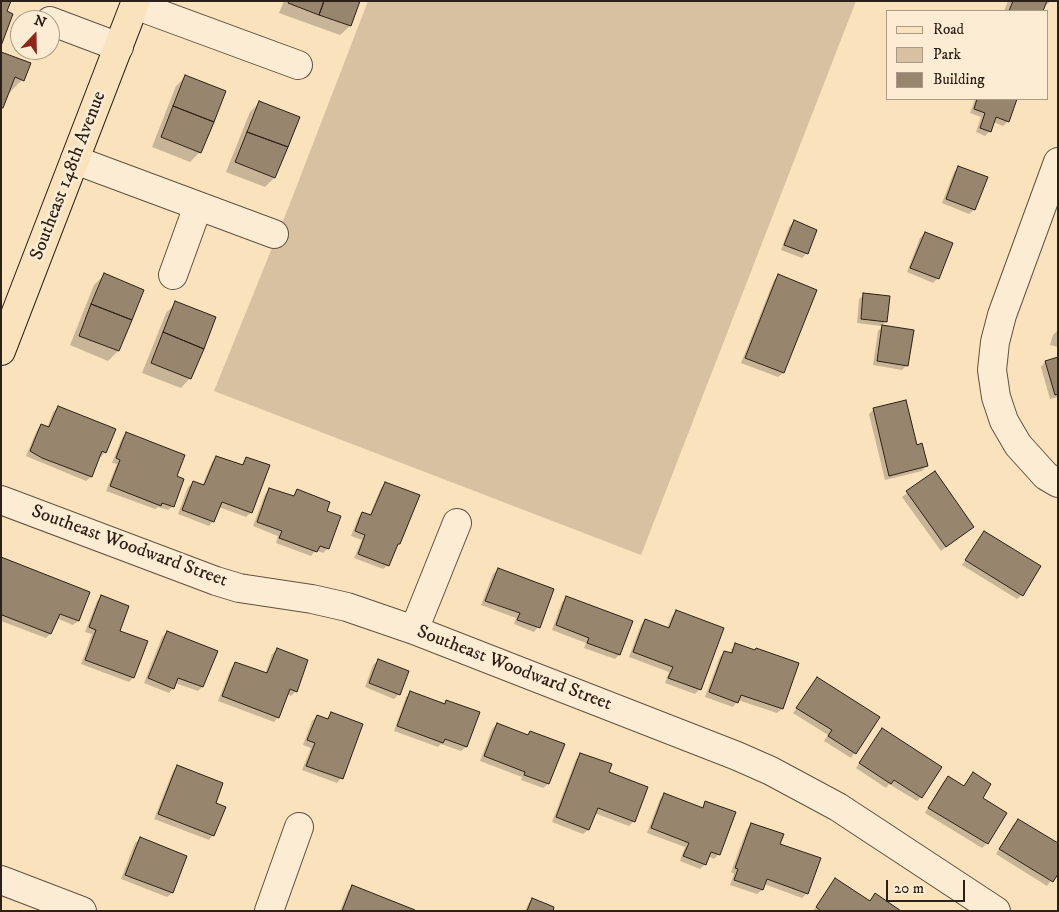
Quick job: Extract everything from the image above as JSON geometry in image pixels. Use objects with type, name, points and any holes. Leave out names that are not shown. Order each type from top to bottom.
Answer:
[{"type":"main road","name":"Southeast 148th Avenue","points":[[1,351],[136,3]]},
{"type":"street","points":[[136,3],[298,65]]},
{"type":"street","points":[[60,24],[119,47]]},
{"type":"street","points":[[75,160],[274,234]]},
{"type":"street","points":[[1058,162],[1048,219],[1002,315],[995,342],[992,370],[996,397],[1004,421],[1018,445],[1046,476],[1058,483]]},
{"type":"street","points":[[173,275],[198,206]]},
{"type":"street","name":"Southeast Woodward Street","points":[[1,500],[216,581],[239,588],[312,599],[348,607],[414,630],[771,771],[838,807],[996,911]]},
{"type":"street","points":[[414,630],[457,523]]},
{"type":"street","points":[[269,911],[300,828]]},
{"type":"street","points":[[1,880],[82,911]]},
{"type":"green space","points":[[368,1],[856,1],[641,555],[214,391],[289,206]]},
{"type":"building","points":[[1,1],[11,1],[7,11],[10,12],[10,22],[1,46]]},
{"type":"building","points":[[289,1],[324,1],[319,15],[288,3]]},
{"type":"building","points":[[324,1],[360,1],[351,26],[319,15]]},
{"type":"building","points":[[1013,1],[1047,1],[1043,10],[1009,10]]},
{"type":"building","points":[[1,52],[10,55],[10,60],[23,60],[31,63],[24,81],[15,77],[3,108],[1,108]]},
{"type":"building","points":[[185,75],[226,91],[214,122],[173,106]]},
{"type":"building","points":[[977,100],[1017,100],[1009,122],[996,117],[991,132],[980,128],[985,113],[974,109]]},
{"type":"building","points":[[259,101],[300,117],[288,147],[247,132]]},
{"type":"building","points":[[173,106],[214,122],[201,153],[161,137]]},
{"type":"building","points":[[247,132],[288,147],[275,178],[235,162]]},
{"type":"building","points":[[958,166],[988,177],[975,210],[946,199]]},
{"type":"building","points":[[794,220],[817,230],[808,254],[784,245]]},
{"type":"building","points":[[925,232],[953,243],[939,279],[910,268]]},
{"type":"building","points":[[104,273],[144,290],[132,320],[91,304]]},
{"type":"building","points":[[778,274],[817,290],[784,373],[745,358]]},
{"type":"building","points":[[863,293],[890,296],[887,322],[861,319]]},
{"type":"building","points":[[175,301],[216,317],[204,349],[163,332]]},
{"type":"building","points":[[91,304],[132,320],[119,351],[79,336]]},
{"type":"building","points":[[882,325],[914,330],[908,366],[877,361]]},
{"type":"building","points":[[163,332],[204,349],[191,379],[151,363]]},
{"type":"building","points":[[1058,357],[1058,394],[1055,395],[1045,361]]},
{"type":"building","points":[[906,400],[917,445],[922,443],[928,466],[889,476],[873,408]]},
{"type":"building","points":[[58,406],[116,429],[106,453],[102,451],[92,477],[42,458],[30,451],[41,424],[49,427]]},
{"type":"building","points":[[126,432],[185,455],[177,476],[184,479],[174,507],[162,503],[161,506],[110,486],[120,460],[116,458]]},
{"type":"building","points":[[216,456],[243,465],[246,457],[270,465],[252,513],[222,502],[214,522],[182,510],[193,481],[204,485]]},
{"type":"building","points":[[935,471],[974,527],[946,547],[906,491]]},
{"type":"building","points":[[385,482],[420,495],[389,566],[358,554],[365,535],[355,531],[362,512],[371,515]]},
{"type":"building","points":[[269,488],[294,496],[297,489],[330,502],[327,511],[341,516],[329,549],[320,546],[317,552],[279,538],[282,531],[257,522]]},
{"type":"building","points":[[984,531],[1041,566],[1023,596],[965,560]]},
{"type":"building","points":[[1,557],[90,592],[79,621],[60,614],[51,634],[2,615],[1,617]]},
{"type":"building","points":[[498,568],[554,589],[540,628],[517,620],[520,613],[485,601]]},
{"type":"building","points":[[101,595],[129,606],[120,631],[148,641],[134,678],[85,660],[96,630],[89,627]]},
{"type":"building","points":[[566,596],[633,621],[620,655],[587,643],[589,638],[556,625]]},
{"type":"building","points":[[676,610],[724,628],[701,690],[668,678],[673,667],[633,652],[645,619],[669,628]]},
{"type":"building","points":[[167,631],[218,651],[203,687],[178,678],[174,689],[148,678]]},
{"type":"building","points":[[735,643],[799,663],[783,709],[741,695],[738,703],[709,692],[724,651],[732,653]]},
{"type":"building","points":[[277,648],[308,660],[297,692],[290,689],[279,718],[222,696],[235,662],[267,673]]},
{"type":"building","points":[[378,659],[409,671],[400,695],[369,683]]},
{"type":"building","points":[[817,677],[880,717],[856,754],[828,736],[832,730],[796,708]]},
{"type":"building","points":[[410,691],[445,704],[446,700],[480,712],[467,747],[445,739],[443,743],[397,726]]},
{"type":"building","points":[[331,712],[363,724],[343,779],[306,766],[315,743],[307,740],[317,715],[328,719]]},
{"type":"building","points":[[497,723],[528,735],[530,731],[565,744],[549,784],[524,775],[525,772],[484,756]]},
{"type":"building","points":[[882,728],[942,767],[922,798],[894,780],[891,784],[859,763]]},
{"type":"building","points":[[580,753],[612,764],[609,772],[648,787],[635,822],[598,808],[589,830],[556,817]]},
{"type":"building","points":[[177,765],[223,783],[216,803],[226,807],[214,836],[158,814]]},
{"type":"building","points":[[973,772],[991,784],[983,798],[1007,813],[988,844],[928,808],[948,776],[964,786]]},
{"type":"building","points":[[664,793],[703,808],[705,801],[736,812],[720,855],[711,852],[706,865],[683,856],[689,843],[651,828]]},
{"type":"building","points":[[1018,819],[1058,843],[1058,874],[1053,882],[999,849]]},
{"type":"building","points":[[751,823],[784,834],[780,844],[821,858],[808,894],[767,879],[763,890],[734,880],[738,869],[735,868]]},
{"type":"building","points":[[140,837],[187,856],[173,893],[125,875]]},
{"type":"building","points":[[835,878],[870,901],[875,893],[901,911],[821,911],[816,907]]},
{"type":"building","points":[[352,885],[415,910],[415,911],[342,911]]},
{"type":"building","points":[[532,898],[554,907],[553,911],[527,911]]}]
